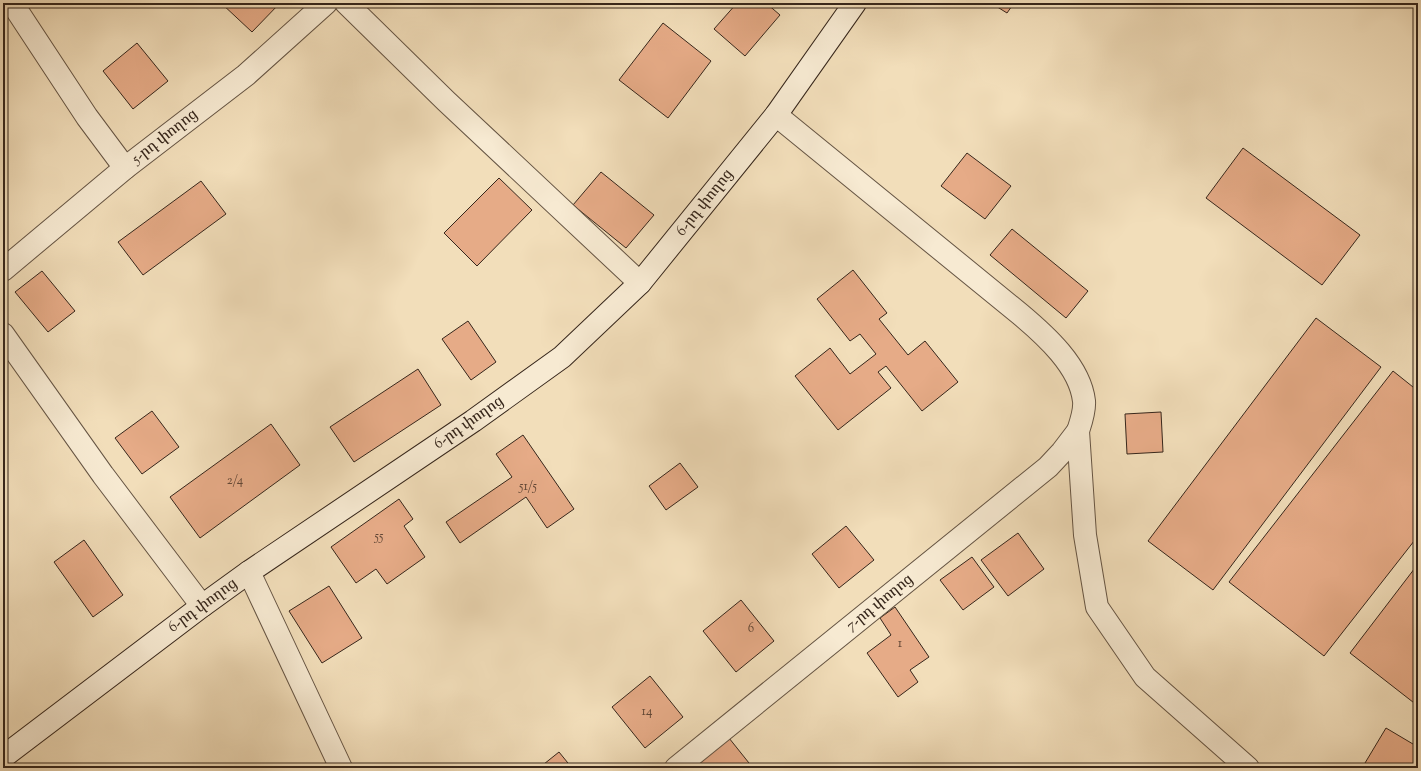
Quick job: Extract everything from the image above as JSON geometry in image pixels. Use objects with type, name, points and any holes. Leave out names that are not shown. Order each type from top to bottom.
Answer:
[{"type":"street","points":[[12,3],[87,117],[125,168]]},
{"type":"street","name":"5-րդ փողոց","points":[[3,270],[125,168],[246,75],[326,3]]},
{"type":"street","points":[[346,3],[446,100],[640,283]]},
{"type":"street","name":"6-րդ փողոց","points":[[3,758],[202,606],[249,572],[473,421],[562,357],[640,283],[776,115],[855,3]]},
{"type":"street","points":[[776,115],[1014,309],[1047,337],[1066,360],[1079,384],[1084,401],[1083,418],[1078,431],[1085,535],[1097,607],[1145,677],[1248,768]]},
{"type":"street","points":[[3,334],[103,475],[202,606]]},
{"type":"street","name":"7-րդ փողոց","points":[[676,768],[1048,467],[1078,431]]},
{"type":"street","points":[[249,572],[340,768]]},
{"type":"building","points":[[221,3],[280,3],[252,32]]},
{"type":"building","points":[[737,3],[766,3],[780,15],[745,56],[714,29]]},
{"type":"building","points":[[991,3],[1014,3],[1007,13]]},
{"type":"building","points":[[663,23],[711,61],[668,118],[619,80]]},
{"type":"building","points":[[137,43],[168,81],[133,109],[103,71]]},
{"type":"building","points":[[1243,148],[1360,235],[1322,285],[1206,198]]},
{"type":"building","points":[[967,153],[1011,186],[985,219],[941,186]]},
{"type":"building","points":[[601,172],[654,215],[626,248],[573,205]]},
{"type":"building","points":[[499,178],[532,210],[477,266],[444,233]]},
{"type":"building","points":[[201,181],[226,214],[143,275],[118,242]]},
{"type":"building","points":[[1012,229],[1088,291],[1066,318],[990,255]]},
{"type":"building","points":[[853,270],[887,313],[879,319],[908,355],[925,341],[958,382],[922,411],[886,366],[878,372],[891,388],[838,430],[795,376],[830,348],[850,374],[876,354],[860,334],[850,341],[817,299]]},
{"type":"building","points":[[42,271],[75,311],[48,332],[15,292]]},
{"type":"building","points":[[1316,318],[1381,367],[1213,590],[1148,541]]},
{"type":"building","points":[[468,321],[496,362],[471,380],[442,339]]},
{"type":"building","points":[[418,369],[441,405],[354,462],[330,427]]},
{"type":"building","points":[[1393,371],[1418,391],[1418,536],[1324,656],[1229,582]]},
{"type":"building","points":[[152,411],[179,447],[142,474],[115,438]]},
{"type":"building","points":[[1161,412],[1163,452],[1127,454],[1125,414]]},
{"type":"building","points":[[271,424],[300,465],[200,538],[170,497]]},
{"type":"building","points":[[523,435],[574,509],[547,528],[526,497],[460,543],[446,522],[512,477],[496,454]]},
{"type":"building","points":[[680,463],[698,487],[666,510],[649,486]]},
{"type":"building","points":[[399,499],[413,519],[404,526],[425,557],[387,584],[376,569],[356,583],[331,547]]},
{"type":"building","points":[[846,526],[874,560],[839,588],[812,554]]},
{"type":"building","points":[[1018,533],[1044,569],[1008,596],[981,560]]},
{"type":"building","points":[[84,540],[123,595],[93,617],[54,562]]},
{"type":"building","points":[[972,557],[994,587],[963,610],[940,580]]},
{"type":"building","points":[[1418,564],[1418,706],[1350,653]]},
{"type":"building","points":[[329,586],[362,638],[322,663],[289,611]]},
{"type":"building","points":[[741,600],[774,641],[736,672],[703,631]]},
{"type":"building","points":[[895,607],[929,657],[910,670],[918,682],[898,697],[867,653],[891,635],[880,618]]},
{"type":"building","points":[[650,676],[683,717],[645,748],[612,707]]},
{"type":"building","points":[[1386,728],[1418,747],[1418,757],[1411,768],[1362,768]]},
{"type":"building","points":[[729,738],[753,768],[692,768]]},
{"type":"building","points":[[559,752],[572,768],[539,768]]}]
